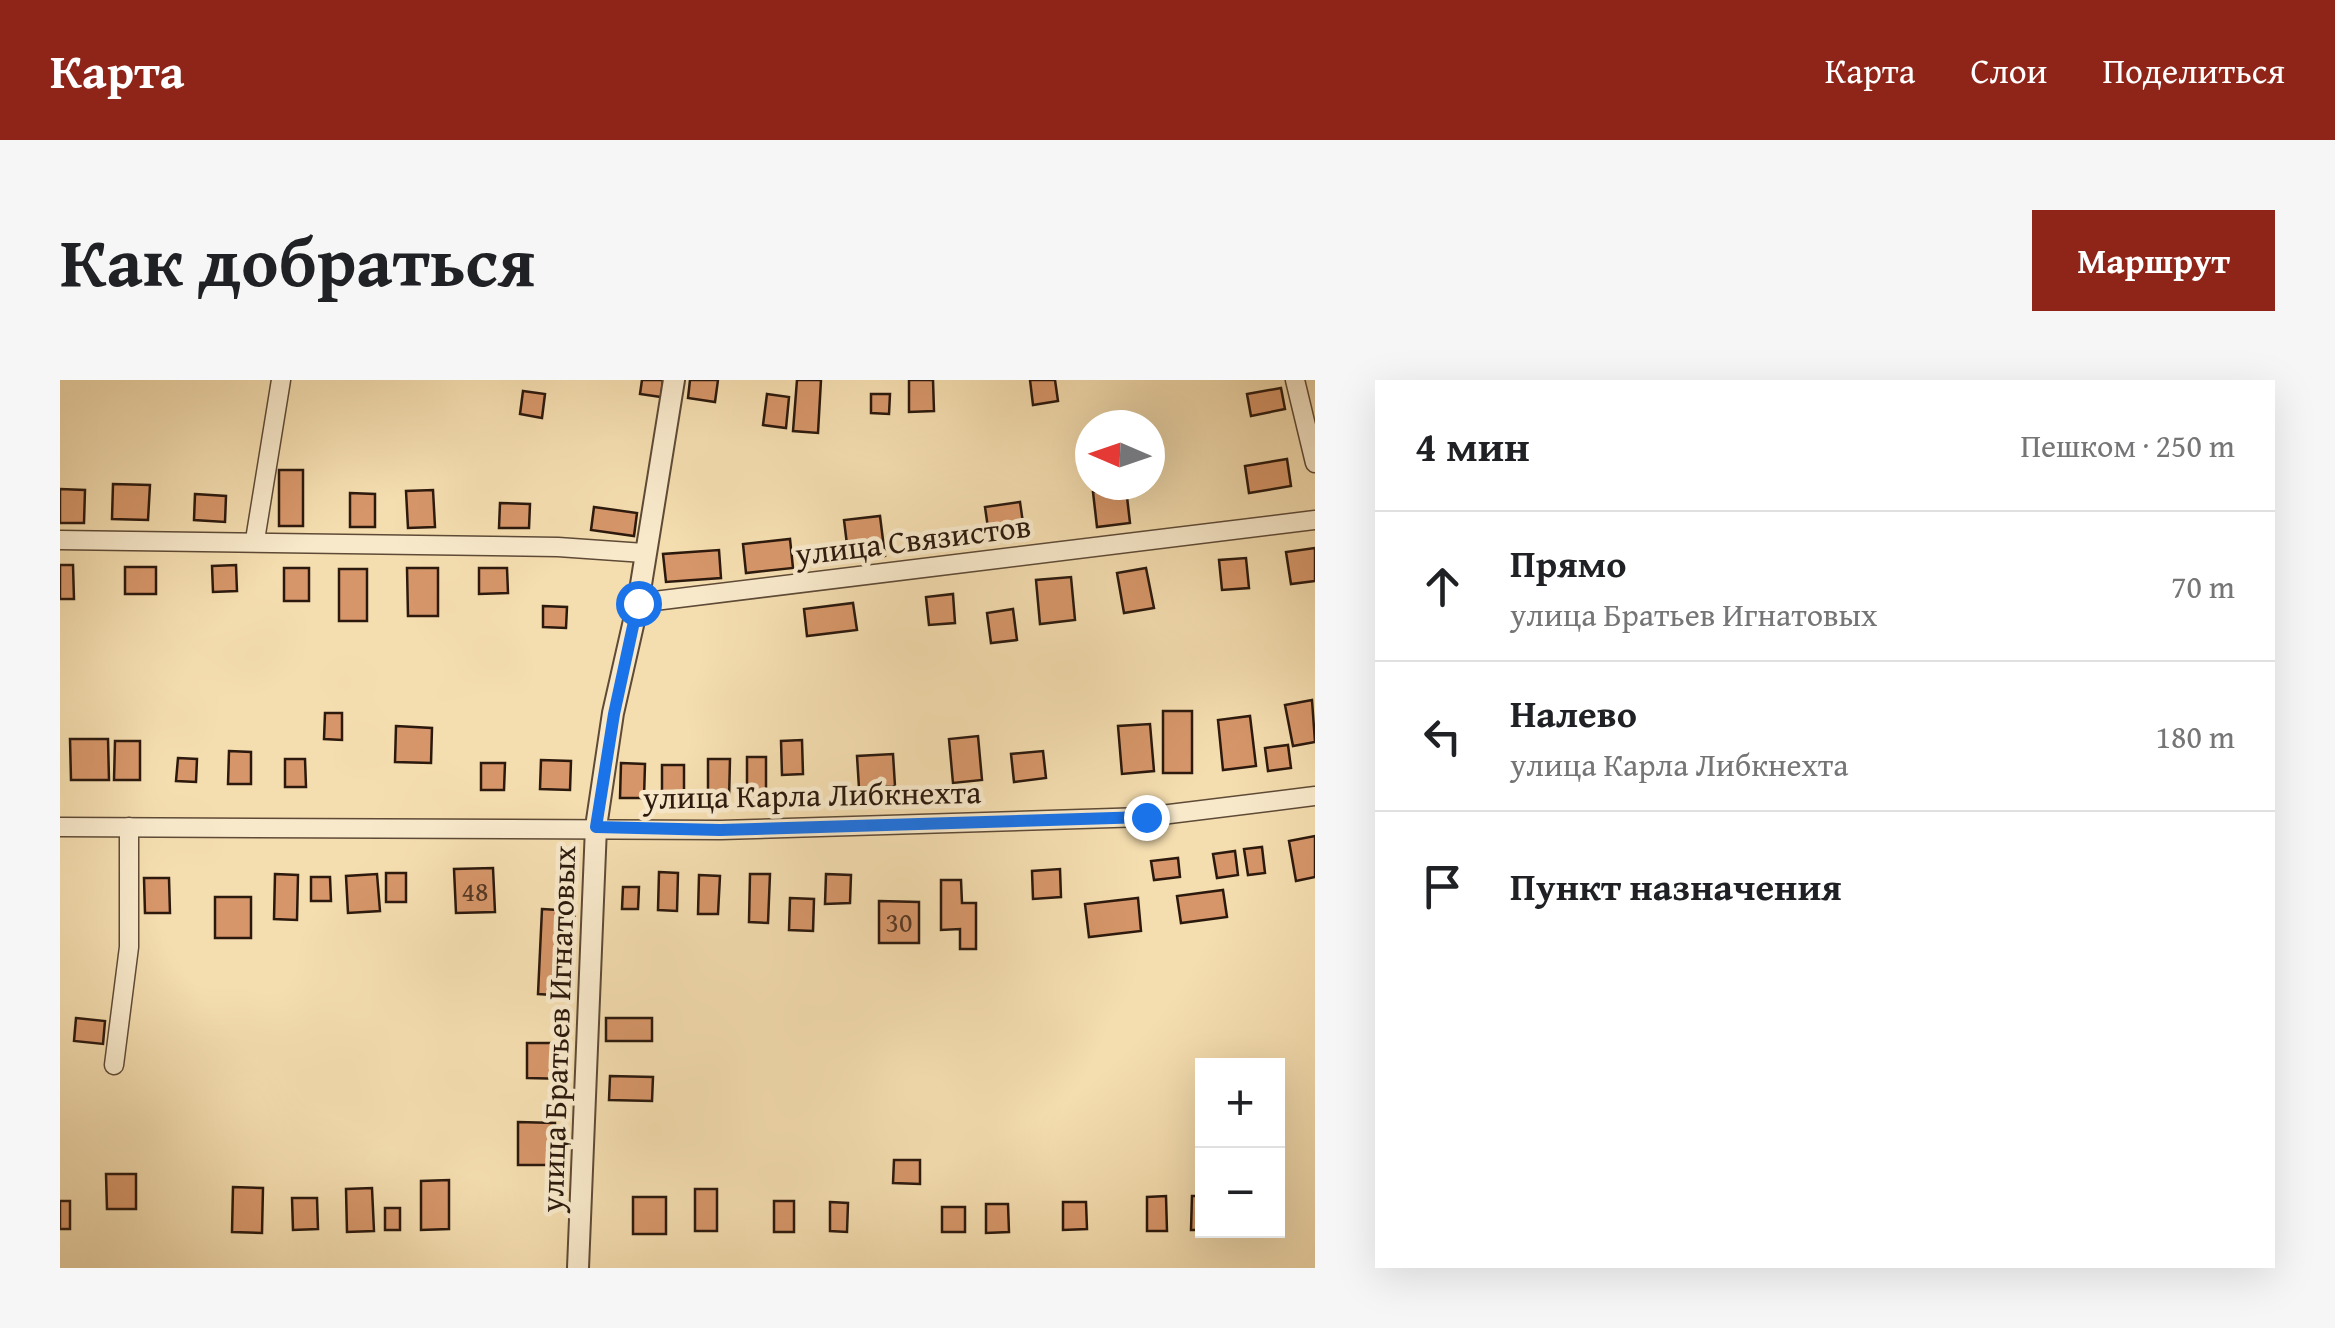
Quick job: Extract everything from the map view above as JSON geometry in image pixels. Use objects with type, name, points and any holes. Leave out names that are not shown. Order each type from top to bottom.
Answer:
[{"type":"street","points":[[255,540],[281,380]]},
{"type":"street","name":"улица Братьев Игнатовых","points":[[578,1268],[596,827],[674,380]]},
{"type":"street","points":[[1295,380],[1315,463]]},
{"type":"street","name":"улица Связистов","points":[[638,603],[1315,520]]},
{"type":"street","points":[[60,540],[255,540],[644,554]]},
{"type":"street","name":"улица Карла Либкнехта","points":[[60,826],[720,830],[1146,817],[1315,796]]},
{"type":"street","points":[[114,1066],[129,947],[130,827]]},
{"type":"building","points":[[642,380],[663,380],[661,397],[640,394]]},
{"type":"building","points":[[690,380],[718,380],[715,402],[688,398]]},
{"type":"building","points":[[797,380],[821,380],[818,433],[793,431]]},
{"type":"building","points":[[909,380],[933,380],[934,411],[909,412]]},
{"type":"building","points":[[1030,380],[1055,380],[1058,401],[1033,405]]},
{"type":"building","points":[[1281,388],[1285,409],[1251,416],[1247,394]]},
{"type":"building","points":[[523,391],[545,394],[542,418],[520,414]]},
{"type":"building","points":[[767,394],[789,397],[786,428],[763,425]]},
{"type":"building","points":[[871,394],[890,394],[889,414],[871,413]]},
{"type":"building","points":[[1287,459],[1291,486],[1249,493],[1245,466]]},
{"type":"building","points":[[279,470],[303,470],[303,526],[279,526]]},
{"type":"building","points":[[113,484],[150,485],[148,520],[112,519]]},
{"type":"building","points":[[60,489],[85,490],[84,523],[60,523]]},
{"type":"building","points":[[433,490],[435,527],[408,528],[406,491]]},
{"type":"building","points":[[350,493],[375,494],[375,527],[350,527]]},
{"type":"building","points":[[195,494],[226,496],[225,522],[194,520]]},
{"type":"building","points":[[1094,500],[1127,500],[1130,523],[1097,527]]},
{"type":"building","points":[[1020,502],[1025,537],[990,542],[985,507]]},
{"type":"building","points":[[500,503],[530,504],[529,528],[499,528]]},
{"type":"building","points":[[594,507],[637,513],[634,536],[591,530]]},
{"type":"building","points":[[880,516],[885,556],[849,561],[844,520]]},
{"type":"building","points":[[790,539],[793,568],[746,573],[743,544]]},
{"type":"building","points":[[1315,548],[1315,581],[1291,584],[1286,552]]},
{"type":"building","points":[[719,550],[721,578],[666,582],[663,554]]},
{"type":"building","points":[[1246,558],[1249,588],[1222,590],[1219,560]]},
{"type":"building","points":[[60,565],[73,565],[74,599],[60,599]]},
{"type":"building","points":[[236,565],[237,591],[213,592],[212,566]]},
{"type":"building","points":[[125,567],[156,567],[156,594],[125,594]]},
{"type":"building","points":[[284,568],[309,568],[309,601],[284,601]]},
{"type":"building","points":[[407,568],[438,568],[438,616],[408,616]]},
{"type":"building","points":[[479,568],[507,568],[508,593],[479,594]]},
{"type":"building","points":[[1146,568],[1154,608],[1124,613],[1117,573]]},
{"type":"building","points":[[339,569],[367,569],[367,621],[339,621]]},
{"type":"building","points":[[1071,577],[1075,620],[1040,624],[1036,580]]},
{"type":"building","points":[[953,594],[955,623],[929,625],[926,597]]},
{"type":"building","points":[[853,603],[857,630],[807,636],[804,609]]},
{"type":"building","points":[[543,606],[567,607],[566,628],[543,627]]},
{"type":"building","points":[[1013,609],[1017,640],[991,643],[987,613]]},
{"type":"building","points":[[1312,700],[1315,742],[1293,746],[1285,705]]},
{"type":"building","points":[[1163,711],[1192,711],[1192,773],[1163,773]]},
{"type":"building","points":[[325,713],[342,713],[342,740],[324,739]]},
{"type":"building","points":[[1250,716],[1256,766],[1223,770],[1218,720]]},
{"type":"building","points":[[1150,724],[1154,771],[1122,774],[1118,726]]},
{"type":"building","points":[[396,726],[432,728],[431,763],[395,762]]},
{"type":"building","points":[[978,736],[982,780],[953,783],[949,739]]},
{"type":"building","points":[[70,739],[108,739],[109,780],[71,780]]},
{"type":"building","points":[[802,740],[803,774],[782,775],[781,741]]},
{"type":"building","points":[[115,741],[140,741],[140,780],[114,780]]},
{"type":"building","points":[[1288,745],[1291,768],[1268,771],[1265,748]]},
{"type":"building","points":[[229,751],[251,752],[251,784],[228,784]]},
{"type":"building","points":[[1043,751],[1046,778],[1014,782],[1011,754]]},
{"type":"building","points":[[893,754],[895,786],[859,788],[857,756]]},
{"type":"building","points":[[747,757],[766,757],[766,797],[747,797]]},
{"type":"building","points":[[178,758],[197,759],[196,782],[176,781]]},
{"type":"building","points":[[285,759],[305,759],[306,787],[285,787]]},
{"type":"building","points":[[708,759],[730,759],[729,801],[708,801]]},
{"type":"building","points":[[541,760],[571,761],[570,790],[540,789]]},
{"type":"building","points":[[481,763],[505,763],[504,790],[481,790]]},
{"type":"building","points":[[621,763],[645,764],[644,798],[620,798]]},
{"type":"building","points":[[662,765],[684,765],[684,797],[662,797]]},
{"type":"building","points":[[1315,836],[1315,877],[1296,881],[1289,841]]},
{"type":"building","points":[[1262,847],[1265,873],[1248,875],[1244,849]]},
{"type":"building","points":[[1235,851],[1238,875],[1217,878],[1213,854]]},
{"type":"building","points":[[1178,858],[1180,877],[1154,880],[1151,861]]},
{"type":"building","points":[[493,868],[495,912],[456,913],[454,869]]},
{"type":"building","points":[[1060,869],[1061,897],[1033,899],[1032,871]]},
{"type":"building","points":[[659,872],[678,873],[677,911],[658,910]]},
{"type":"building","points":[[386,873],[406,873],[406,902],[386,902]]},
{"type":"building","points":[[275,874],[298,875],[297,920],[274,919]]},
{"type":"building","points":[[377,874],[380,911],[348,913],[346,876]]},
{"type":"building","points":[[750,874],[770,874],[768,923],[749,922]]},
{"type":"building","points":[[826,874],[851,875],[850,903],[825,904]]},
{"type":"building","points":[[699,875],[720,876],[718,914],[698,914]]},
{"type":"building","points":[[311,877],[330,877],[331,901],[311,901]]},
{"type":"building","points":[[144,878],[169,878],[170,913],[145,913]]},
{"type":"building","points":[[941,880],[961,880],[962,903],[976,903],[976,949],[960,949],[960,929],[941,930]]},
{"type":"building","points":[[623,887],[639,887],[638,909],[622,909]]},
{"type":"building","points":[[1223,890],[1227,917],[1181,923],[1177,896]]},
{"type":"building","points":[[215,897],[251,897],[251,938],[215,938]]},
{"type":"building","points":[[790,898],[814,899],[813,931],[789,930]]},
{"type":"building","points":[[1138,898],[1141,931],[1089,937],[1085,904]]},
{"type":"building","points":[[879,901],[919,902],[919,943],[879,943]]},
{"type":"building","points":[[542,909],[575,911],[570,996],[538,994]]},
{"type":"building","points":[[76,1018],[105,1021],[103,1044],[74,1041]]},
{"type":"building","points":[[606,1018],[652,1018],[652,1041],[606,1041]]},
{"type":"building","points":[[527,1043],[568,1043],[568,1079],[527,1078]]},
{"type":"building","points":[[610,1076],[653,1077],[652,1101],[609,1100]]},
{"type":"building","points":[[518,1122],[555,1123],[554,1165],[518,1165]]},
{"type":"building","points":[[894,1160],[920,1160],[920,1184],[893,1183]]},
{"type":"building","points":[[106,1174],[136,1174],[136,1209],[107,1209]]},
{"type":"building","points":[[449,1180],[449,1229],[421,1230],[421,1181]]},
{"type":"building","points":[[233,1187],[263,1188],[262,1233],[232,1232]]},
{"type":"building","points":[[372,1188],[374,1231],[347,1232],[346,1189]]},
{"type":"building","points":[[695,1189],[717,1189],[717,1231],[695,1231]]},
{"type":"building","points":[[1166,1196],[1167,1231],[1147,1231],[1147,1197]]},
{"type":"building","points":[[1192,1196],[1195,1196],[1195,1230],[1191,1230]]},
{"type":"building","points":[[633,1197],[666,1197],[666,1234],[633,1234]]},
{"type":"building","points":[[292,1198],[317,1198],[318,1229],[293,1230]]},
{"type":"building","points":[[60,1201],[70,1201],[70,1229],[60,1229]]},
{"type":"building","points":[[774,1201],[794,1201],[794,1232],[774,1232]]},
{"type":"building","points":[[830,1202],[848,1203],[847,1232],[830,1231]]},
{"type":"building","points":[[1063,1202],[1086,1202],[1087,1229],[1063,1230]]},
{"type":"building","points":[[986,1204],[1008,1204],[1009,1232],[986,1233]]},
{"type":"building","points":[[942,1207],[965,1207],[965,1232],[942,1232]]},
{"type":"building","points":[[385,1208],[400,1208],[400,1230],[385,1230]]},
{"type":"route","points":[[638,603],[614,714],[596,827],[720,830],[1146,817]]}]
